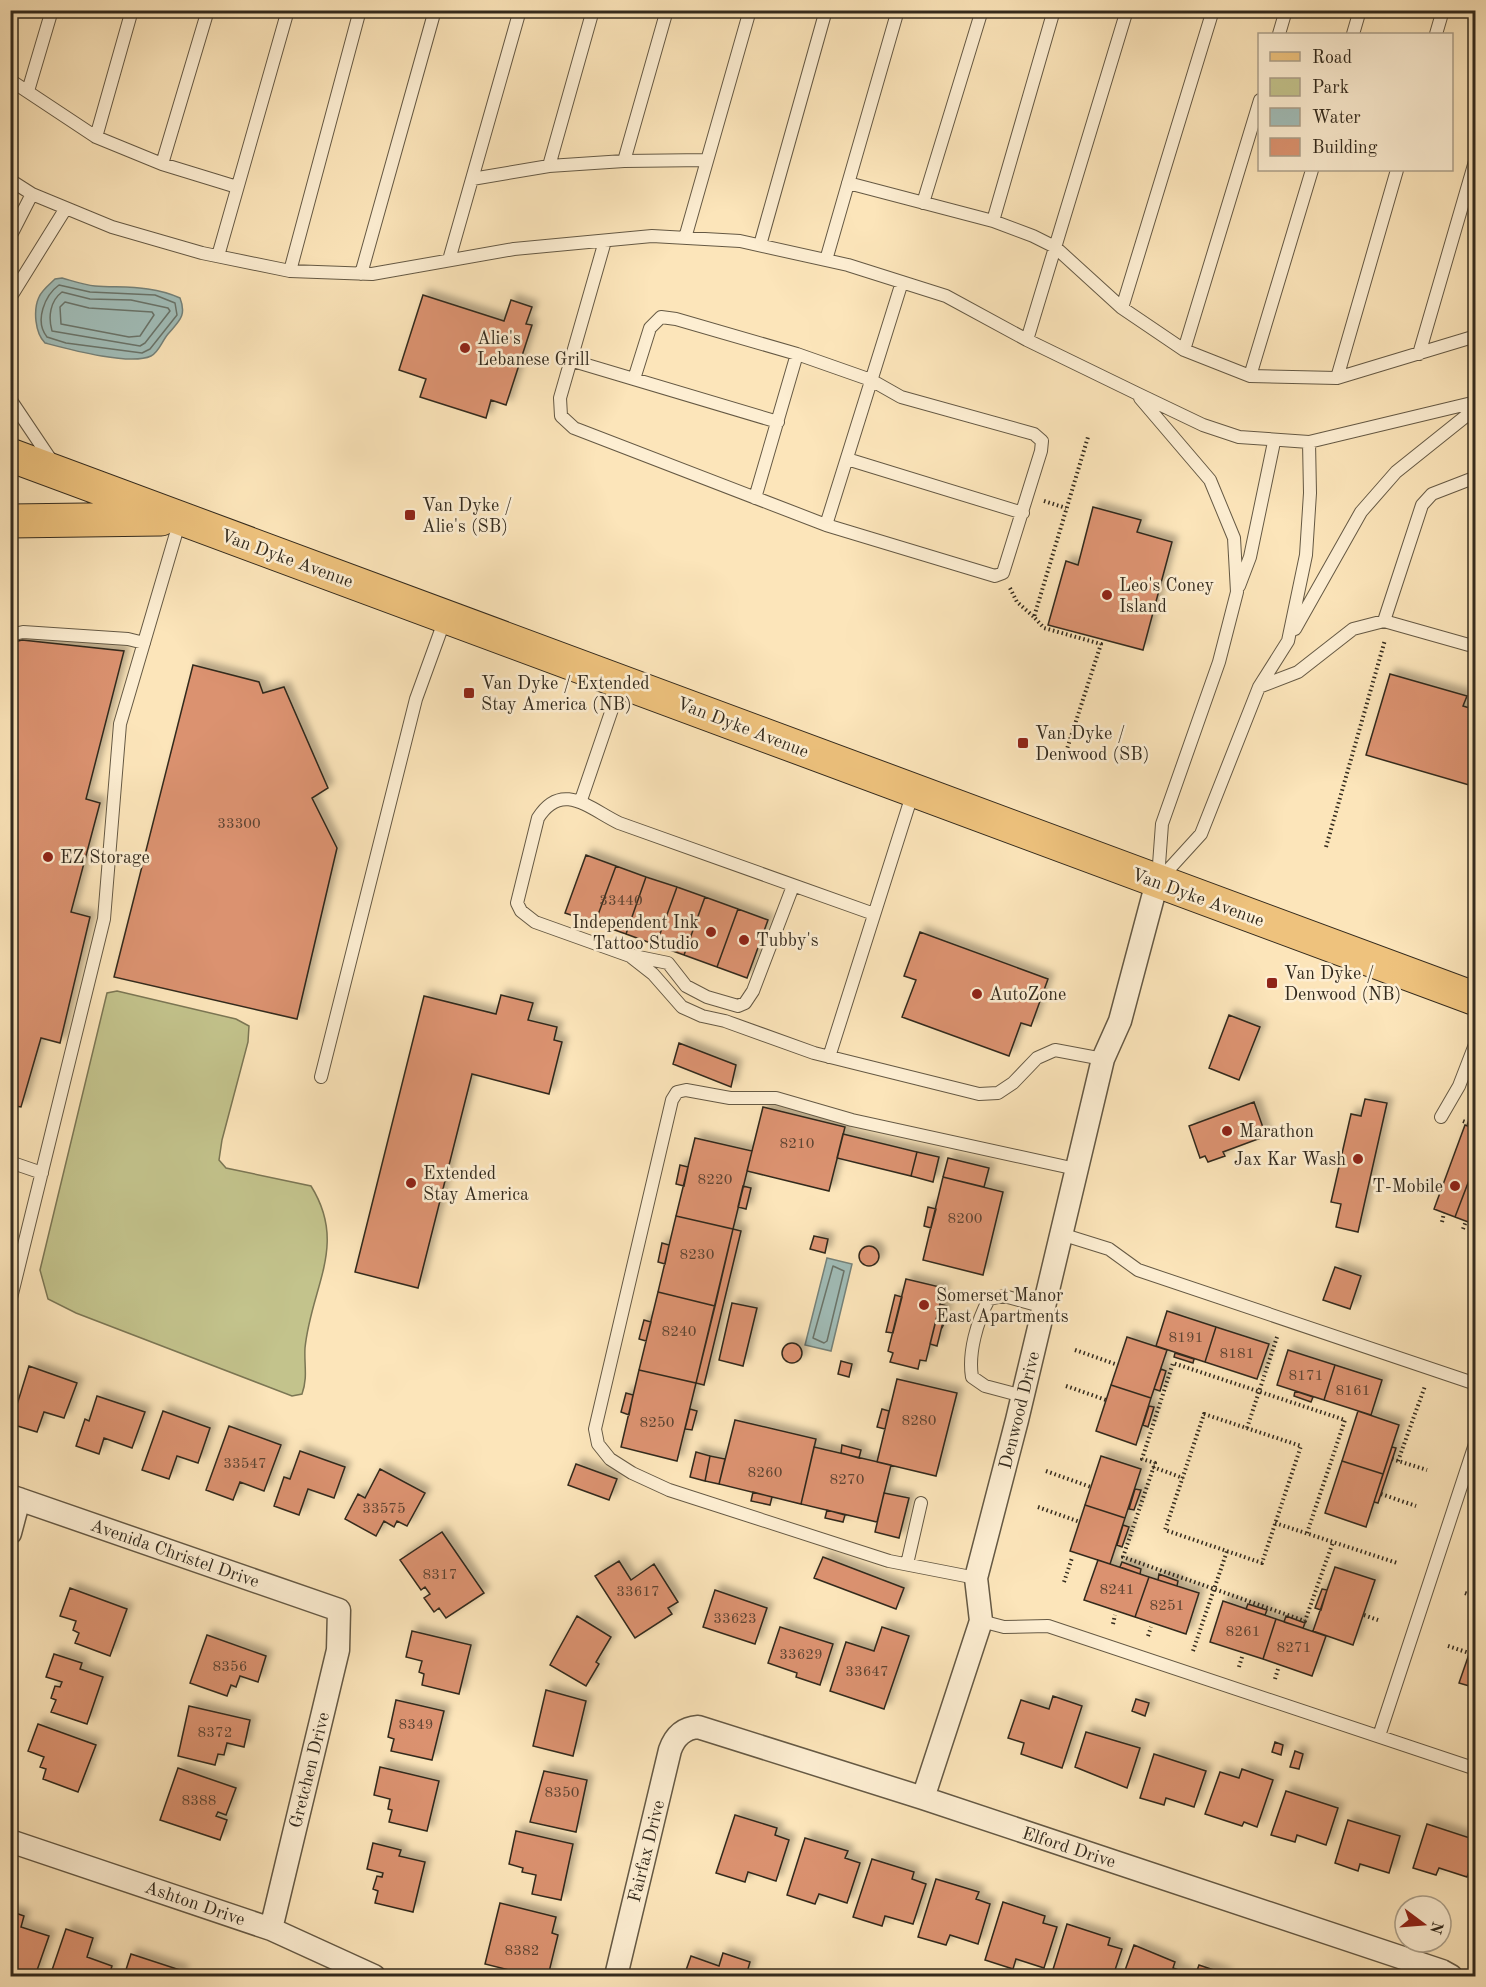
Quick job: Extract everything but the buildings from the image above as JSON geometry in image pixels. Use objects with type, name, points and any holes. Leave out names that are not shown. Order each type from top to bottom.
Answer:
[{"type":"main road","name":"Van Dyke Avenue","points":[[12,457],[1476,999]]},
{"type":"main road","points":[[10,521],[181,519]]},
{"type":"street","name":"Denwood Drive","points":[[923,1798],[981,1621],[976,1578],[1023,1396],[1103,1059],[1120,1021],[1157,882]]},
{"type":"street","points":[[10,1533],[15,1498]]},
{"type":"street","name":"Avenida Christel Drive","points":[[15,1498],[339,1610]]},
{"type":"street","name":"Gretchen Drive","points":[[271,1929],[338,1650],[339,1610]]},
{"type":"street","name":"Elford Drive","points":[[685,1730],[706,1728],[1442,1971],[1451,1977]]},
{"type":"street","name":"Fairfax Drive","points":[[616,1977],[670,1750],[673,1742],[685,1730]]},
{"type":"street","name":"Ashton Drive","points":[[10,1841],[271,1929],[374,1977]]},
{"type":"lane","points":[[28,91],[52,10]]},
{"type":"lane","points":[[96,138],[132,10]]},
{"type":"lane","points":[[162,164],[208,10]]},
{"type":"lane","points":[[218,256],[288,10]]},
{"type":"lane","points":[[290,271],[360,10]]},
{"type":"lane","points":[[361,274],[435,10]]},
{"type":"lane","points":[[449,260],[520,10]]},
{"type":"lane","points":[[549,166],[593,10]]},
{"type":"lane","points":[[624,161],[667,10]]},
{"type":"lane","points":[[685,238],[750,10]]},
{"type":"lane","points":[[760,245],[826,10]]},
{"type":"lane","points":[[826,260],[898,10]]},
{"type":"lane","points":[[922,204],[982,10]]},
{"type":"lane","points":[[993,221],[1054,10]]},
{"type":"lane","points":[[1027,340],[1126,10]]},
{"type":"lane","points":[[1122,308],[1213,10]]},
{"type":"lane","points":[[1279,33],[1286,10]]},
{"type":"lane","points":[[1353,33],[1360,10]]},
{"type":"lane","points":[[1436,33],[1443,10]]},
{"type":"lane","points":[[10,80],[96,138],[162,164],[237,187]]},
{"type":"lane","points":[[1184,350],[1258,107]]},
{"type":"lane","points":[[1419,354],[1476,158]]},
{"type":"lane","points":[[472,179],[549,166],[624,161],[707,160]]},
{"type":"lane","points":[[1250,376],[1312,171]]},
{"type":"lane","points":[[1337,378],[1397,171]]},
{"type":"lane","points":[[10,180],[32,194],[112,227],[218,256],[290,271],[361,274],[514,249],[652,236],[740,241],[760,245],[826,260],[946,296],[1027,340],[1136,393],[1203,425],[1239,437],[1274,442],[1309,442],[1476,402]]},
{"type":"lane","points":[[848,183],[993,221],[1034,236],[1055,247],[1122,308],[1184,350],[1250,376],[1337,378],[1476,336]]},
{"type":"lane","points":[[10,237],[32,194]]},
{"type":"lane","points":[[10,298],[66,208]]},
{"type":"lane","points":[[604,241],[560,398],[561,416],[574,428],[826,525],[995,576],[1003,573],[1041,451],[1042,441],[1034,434],[901,397],[871,380],[797,354],[676,319],[661,317],[650,328],[634,379]]},
{"type":"lane","points":[[826,525],[902,282]]},
{"type":"lane","points":[[755,498],[797,354]]},
{"type":"lane","points":[[570,360],[778,422]]},
{"type":"lane","points":[[1136,393],[1210,480],[1234,538],[1237,592]]},
{"type":"lane","points":[[10,399],[60,474]]},
{"type":"lane","points":[[1157,882],[1201,834],[1259,687],[1288,641],[1361,512],[1396,472],[1476,408]]},
{"type":"lane","points":[[1157,882],[1162,824],[1219,662],[1237,592],[1250,558],[1274,442]]},
{"type":"lane","points":[[1288,641],[1306,555],[1310,493],[1309,442]]},
{"type":"lane","points":[[847,459],[1023,513]]},
{"type":"lane","points":[[1384,621],[1422,505],[1432,494],[1476,477]]},
{"type":"lane","points":[[10,1302],[104,919],[120,724],[181,519]]},
{"type":"lane","points":[[321,1077],[416,699],[445,618]]},
{"type":"lane","points":[[1259,687],[1298,672],[1353,629],[1384,621],[1476,647]]},
{"type":"lane","points":[[10,635],[23,632],[128,639],[144,643]]},
{"type":"lane","points":[[581,800],[621,682]]},
{"type":"lane","points":[[829,1057],[913,790]]},
{"type":"lane","points":[[793,886],[753,991],[745,1003],[738,1006],[707,998],[686,986],[668,963],[630,956],[535,922],[521,911],[518,903],[538,818],[545,807],[554,801],[581,800],[619,823],[874,914]]},
{"type":"lane","points":[[630,956],[653,974],[682,1006],[829,1057],[979,1094],[998,1094],[1013,1083],[1037,1058],[1055,1050],[1103,1059]]},
{"type":"lane","points":[[1440,1117],[1459,1086],[1476,1042]]},
{"type":"lane","points":[[976,1578],[907,1564],[669,1490],[617,1464],[598,1444],[595,1429],[672,1100],[677,1092],[686,1090],[730,1098],[776,1098],[852,1120],[1076,1169]]},
{"type":"lane","points":[[10,1162],[42,1173]]},
{"type":"lane","points":[[1061,1234],[1109,1249],[1138,1270],[1476,1383]]},
{"type":"lane","points":[[1023,1396],[985,1386],[972,1377],[970,1365],[981,1312],[989,1299],[1004,1296],[1044,1307]]},
{"type":"lane","points":[[1379,1736],[1476,1441]]},
{"type":"lane","points":[[907,1564],[921,1503]]},
{"type":"lane","points":[[981,1621],[1004,1628],[1048,1626],[1476,1769]]},
{"type":"path","points":[[1034,617],[1088,437]]},
{"type":"path","points":[[1028,496],[1066,508]]},
{"type":"path","points":[[1003,573],[1017,602],[1044,628],[1101,644],[1066,752]]},
{"type":"path","points":[[1326,847],[1385,645],[1384,621]]},
{"type":"path","points":[[1463,1121],[1476,1126]]},
{"type":"path","points":[[1442,1222],[1444,1213]]},
{"type":"path","points":[[1463,1229],[1466,1221]]},
{"type":"path","points":[[1247,1428],[1277,1337]]},
{"type":"path","points":[[1075,1350],[1118,1365]]},
{"type":"path","points":[[1307,1533],[1328,1478],[1345,1420],[1219,1378],[1183,1363],[1173,1363],[1153,1418],[1142,1459],[1155,1463],[1140,1501],[1123,1557],[1133,1563],[1305,1621],[1316,1598],[1333,1542]]},
{"type":"path","points":[[1219,1378],[1221,1372]]},
{"type":"path","points":[[1398,1461],[1425,1385]]},
{"type":"path","points":[[1066,1386],[1106,1400]]},
{"type":"path","points":[[1300,1405],[1302,1399]]},
{"type":"path","points":[[1335,1417],[1338,1410]]},
{"type":"path","points":[[1204,1414],[1301,1446],[1262,1563],[1166,1530],[1183,1478],[1204,1414]]},
{"type":"path","points":[[1392,1459],[1427,1470]]},
{"type":"path","points":[[1153,1467],[1183,1478]]},
{"type":"path","points":[[1046,1471],[1091,1487]]},
{"type":"path","points":[[1380,1494],[1416,1506]]},
{"type":"path","points":[[1038,1507],[1080,1522]]},
{"type":"path","points":[[1275,1523],[1397,1563]]},
{"type":"path","points":[[1193,1651],[1227,1551]]},
{"type":"path","points":[[1064,1581],[1072,1558]]},
{"type":"path","points":[[1465,1593],[1476,1597]]},
{"type":"path","points":[[1113,1624],[1115,1615]]},
{"type":"path","points":[[1364,1615],[1378,1620]]},
{"type":"path","points":[[1148,1636],[1151,1627]]},
{"type":"path","points":[[1448,1646],[1469,1653]]},
{"type":"path","points":[[1239,1667],[1242,1657]]},
{"type":"path","points":[[1275,1679],[1278,1669]]},
{"type":"green space","points":[[117,991],[236,1019],[249,1026],[248,1042],[222,1140],[219,1160],[226,1168],[311,1186],[322,1207],[327,1228],[327,1247],[308,1326],[305,1348],[305,1382],[302,1394],[292,1396],[76,1313],[48,1299],[40,1270],[107,993]]},
{"type":"water","points":[[62,278],[91,285],[138,288],[169,294],[180,298],[182,314],[156,352],[141,359],[99,356],[45,343],[37,327],[37,302],[46,287],[55,279]]},
{"type":"water","points":[[827,1258],[852,1264],[831,1351],[805,1345]]},
{"type":"place","name":"Alie's Lebanese Grill","points":[[465,348]]},
{"type":"place","name":"Van Dyke / Alie's (SB)","points":[[410,515]]},
{"type":"place","name":"Leo's Coney Island","points":[[1107,595]]},
{"type":"place","name":"Van Dyke / Extended Stay America (NB)","points":[[469,693]]},
{"type":"place","name":"Van Dyke / Denwood (SB)","points":[[1023,743]]},
{"type":"place","name":"EZ Storage","points":[[48,857]]},
{"type":"place","name":"Independent Ink Tattoo Studio","points":[[711,932]]},
{"type":"place","name":"Tubby's","points":[[744,940]]},
{"type":"place","name":"Van Dyke / Denwood (NB)","points":[[1272,983]]},
{"type":"place","name":"AutoZone","points":[[977,994]]},
{"type":"place","name":"Marathon","points":[[1227,1131]]},
{"type":"place","name":"Jax Kar Wash","points":[[1358,1159]]},
{"type":"place","name":"Extended Stay America","points":[[411,1183]]},
{"type":"place","name":"T-Mobile","points":[[1455,1186]]},
{"type":"place","name":"Somerset Manor East Apartments","points":[[924,1305]]}]
